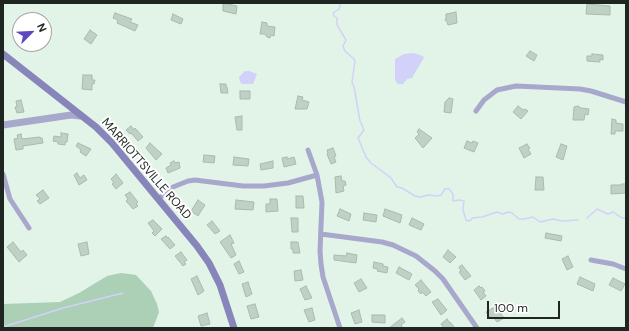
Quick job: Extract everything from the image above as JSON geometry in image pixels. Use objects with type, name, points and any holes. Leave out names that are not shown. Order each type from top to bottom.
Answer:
[{"type":"main road","name":"MARRIOTTSVILLE ROAD","points":[[3,54],[101,132],[158,199],[210,263],[220,285],[234,328]]},
{"type":"street","points":[[476,111],[484,100],[496,90],[516,86],[591,91],[626,102]]},
{"type":"street","points":[[3,126],[71,115],[80,116]]},
{"type":"street","points":[[308,150],[317,175],[322,202],[320,251],[323,278],[340,328]]},
{"type":"street","points":[[3,174],[10,199],[29,228]]},
{"type":"street","points":[[158,199],[173,187],[188,181],[196,180],[243,186],[264,186],[288,183],[317,175]]},
{"type":"street","points":[[321,234],[382,242],[393,245],[416,256],[443,279],[477,328]]},
{"type":"street","points":[[591,260],[614,264],[626,269]]},
{"type":"green space","points":[[121,273],[136,275],[151,291],[159,312],[153,328],[3,328],[3,304],[60,302],[79,293],[107,276]]},
{"type":"water","points":[[414,53],[423,56],[424,58],[412,78],[407,79],[403,84],[398,84],[395,80],[395,59],[404,54]]},
{"type":"water","points":[[245,71],[257,74],[253,84],[242,84],[240,82],[239,77]]},
{"type":"building","points":[[223,3],[237,6],[236,14],[223,11]]},
{"type":"building","points":[[587,4],[610,6],[610,15],[586,14]]},
{"type":"building","points":[[456,12],[457,23],[448,25],[445,20],[446,14]]},
{"type":"building","points":[[115,13],[132,19],[130,22],[138,25],[135,31],[117,23],[118,20],[113,18]]},
{"type":"building","points":[[173,14],[183,19],[181,24],[171,20]]},
{"type":"building","points":[[262,22],[267,23],[267,26],[275,27],[274,36],[271,35],[270,38],[265,34],[260,34]]},
{"type":"building","points":[[90,30],[97,35],[91,44],[84,39]]},
{"type":"building","points":[[530,51],[537,55],[534,61],[526,56]]},
{"type":"building","points":[[592,54],[603,55],[603,60],[600,59],[600,62],[587,61],[587,56],[592,56]]},
{"type":"building","points":[[83,75],[92,75],[92,80],[95,80],[94,84],[92,84],[92,90],[82,89]]},
{"type":"building","points":[[220,84],[226,84],[228,93],[221,93]]},
{"type":"building","points":[[240,91],[250,91],[250,99],[240,99]]},
{"type":"building","points":[[298,96],[303,97],[302,100],[309,102],[307,109],[295,109]]},
{"type":"building","points":[[449,98],[453,99],[451,113],[444,112],[445,102]]},
{"type":"building","points":[[21,100],[24,112],[17,113],[15,107],[17,107],[16,101]]},
{"type":"building","points":[[518,106],[523,110],[525,109],[528,111],[521,119],[513,112]]},
{"type":"building","points":[[578,106],[589,109],[588,115],[585,114],[584,120],[573,120],[574,107]]},
{"type":"building","points":[[242,116],[242,130],[237,130],[235,117]]},
{"type":"building","points":[[612,119],[616,120],[616,123],[623,124],[623,131],[615,131],[615,134],[611,134]]},
{"type":"building","points":[[131,126],[134,130],[135,128],[143,137],[138,141],[126,130]]},
{"type":"building","points":[[419,129],[432,138],[423,148],[415,138],[419,134],[417,132]]},
{"type":"building","points":[[61,133],[68,134],[65,145],[58,144],[58,142],[53,141],[54,136],[61,137]]},
{"type":"building","points":[[21,134],[22,139],[40,137],[42,138],[43,143],[23,146],[23,149],[16,150],[14,139],[18,138],[17,135]]},
{"type":"building","points":[[467,141],[478,143],[474,152],[464,148]]},
{"type":"building","points":[[78,143],[91,149],[86,156],[80,152],[81,150],[76,146]]},
{"type":"building","points":[[150,143],[162,154],[156,160],[146,148]]},
{"type":"building","points":[[527,144],[530,148],[528,149],[531,154],[524,158],[519,148]]},
{"type":"building","points":[[561,144],[567,146],[563,160],[556,157]]},
{"type":"building","points":[[333,148],[336,156],[334,157],[336,162],[331,164],[327,150]]},
{"type":"building","points":[[204,155],[215,156],[214,163],[203,162]]},
{"type":"building","points":[[234,157],[249,159],[248,166],[233,165]]},
{"type":"building","points":[[287,157],[287,159],[294,157],[296,164],[284,167],[282,158]]},
{"type":"building","points":[[174,161],[175,163],[179,162],[180,168],[168,173],[166,168]]},
{"type":"building","points":[[273,161],[273,168],[261,170],[260,164]]},
{"type":"building","points":[[77,173],[80,178],[84,175],[87,180],[79,185],[74,175]]},
{"type":"building","points":[[116,174],[123,183],[116,189],[112,184],[114,183],[111,179]]},
{"type":"building","points":[[341,176],[342,181],[345,181],[346,185],[343,186],[344,191],[336,193],[335,177]]},
{"type":"building","points":[[536,177],[543,177],[544,190],[535,190]]},
{"type":"building","points":[[626,184],[626,193],[611,194],[611,185]]},
{"type":"building","points":[[43,190],[49,198],[40,204],[37,201],[40,199],[36,195]]},
{"type":"building","points":[[130,192],[138,202],[136,204],[138,206],[133,209],[126,201],[128,199],[125,195]]},
{"type":"building","points":[[296,196],[303,196],[304,208],[296,208]]},
{"type":"building","points":[[270,199],[277,199],[278,211],[266,212],[266,204],[270,204]]},
{"type":"building","points":[[198,200],[205,205],[198,216],[191,211]]},
{"type":"building","points":[[236,200],[254,202],[253,210],[235,209]]},
{"type":"building","points":[[340,209],[351,214],[349,221],[337,216]]},
{"type":"building","points":[[385,209],[402,215],[400,223],[383,216]]},
{"type":"building","points":[[364,213],[377,215],[376,222],[363,220]]},
{"type":"building","points":[[291,218],[298,218],[298,232],[292,232]]},
{"type":"building","points":[[412,218],[424,224],[421,230],[409,225]]},
{"type":"building","points":[[153,220],[162,229],[155,236],[152,233],[154,231],[148,223]]},
{"type":"building","points":[[212,221],[220,231],[215,234],[207,225]]},
{"type":"building","points":[[546,233],[562,236],[561,241],[545,238]]},
{"type":"building","points":[[230,235],[234,243],[231,244],[236,255],[231,258],[220,242]]},
{"type":"building","points":[[166,236],[175,245],[170,249],[161,239]]},
{"type":"building","points":[[13,242],[21,252],[23,250],[27,255],[19,262],[7,247]]},
{"type":"building","points":[[87,242],[89,254],[81,256],[78,244]]},
{"type":"building","points":[[291,242],[298,242],[300,253],[293,253],[293,249],[291,249]]},
{"type":"building","points":[[448,250],[456,257],[450,263],[443,257]]},
{"type":"building","points":[[181,252],[187,260],[184,262],[186,264],[183,266],[175,256]]},
{"type":"building","points":[[347,253],[357,255],[356,263],[334,260],[334,255],[346,256]]},
{"type":"building","points":[[568,256],[573,267],[567,270],[562,259]]},
{"type":"building","points":[[239,261],[244,272],[239,274],[234,264]]},
{"type":"building","points":[[374,262],[388,267],[387,273],[377,271],[378,269],[373,268]]},
{"type":"building","points":[[462,265],[471,276],[465,280],[459,272],[461,271],[459,267]]},
{"type":"building","points":[[399,267],[412,274],[409,280],[396,273]]},
{"type":"building","points":[[301,270],[303,280],[295,281],[294,271]]},
{"type":"building","points":[[197,276],[204,291],[198,295],[191,279]]},
{"type":"building","points":[[580,277],[595,284],[593,291],[577,284]]},
{"type":"building","points":[[613,278],[625,284],[621,291],[609,285]]},
{"type":"building","points":[[361,279],[367,288],[359,292],[354,283]]},
{"type":"building","points":[[421,280],[431,292],[426,296],[422,292],[421,294],[418,291],[419,289],[415,285]]},
{"type":"building","points":[[248,282],[252,294],[246,297],[242,284]]},
{"type":"building","points":[[306,286],[312,298],[305,300],[300,289]]},
{"type":"building","points":[[479,286],[485,291],[483,292],[486,296],[481,300],[474,290]]},
{"type":"building","points":[[438,299],[447,310],[441,315],[432,302]]},
{"type":"building","points":[[255,304],[259,317],[251,319],[247,306]]},
{"type":"building","points":[[498,305],[504,312],[501,314],[504,318],[497,322],[493,317],[489,317],[486,312]]},
{"type":"building","points":[[312,308],[315,320],[309,322],[304,310]]},
{"type":"building","points":[[359,310],[362,322],[355,324],[351,313]]},
{"type":"building","points":[[207,313],[210,324],[201,326],[198,316]]},
{"type":"building","points":[[372,315],[385,315],[385,323],[372,322]]},
{"type":"building","points":[[402,318],[405,322],[401,325],[403,328],[389,328]]},
{"type":"building","points":[[447,319],[455,328],[444,328],[441,324]]},
{"type":"waterway","points":[[340,3],[339,9],[333,13],[337,18],[337,25],[346,40],[343,46],[344,49],[355,61],[352,82],[360,121],[364,130],[358,138],[366,157],[371,163],[391,178],[397,187],[402,188],[415,196],[421,197],[428,195],[438,196],[441,195],[445,189],[449,189],[453,194],[453,201],[464,201],[463,210],[466,220],[468,221],[472,218],[482,217],[497,212],[503,214],[508,212],[512,213],[519,219],[533,217],[540,222],[553,219],[562,221],[578,220]]},
{"type":"waterway","points":[[587,218],[597,209],[608,214],[613,212],[622,218],[626,218]]},
{"type":"waterway","points":[[3,327],[63,308],[123,293]]}]
